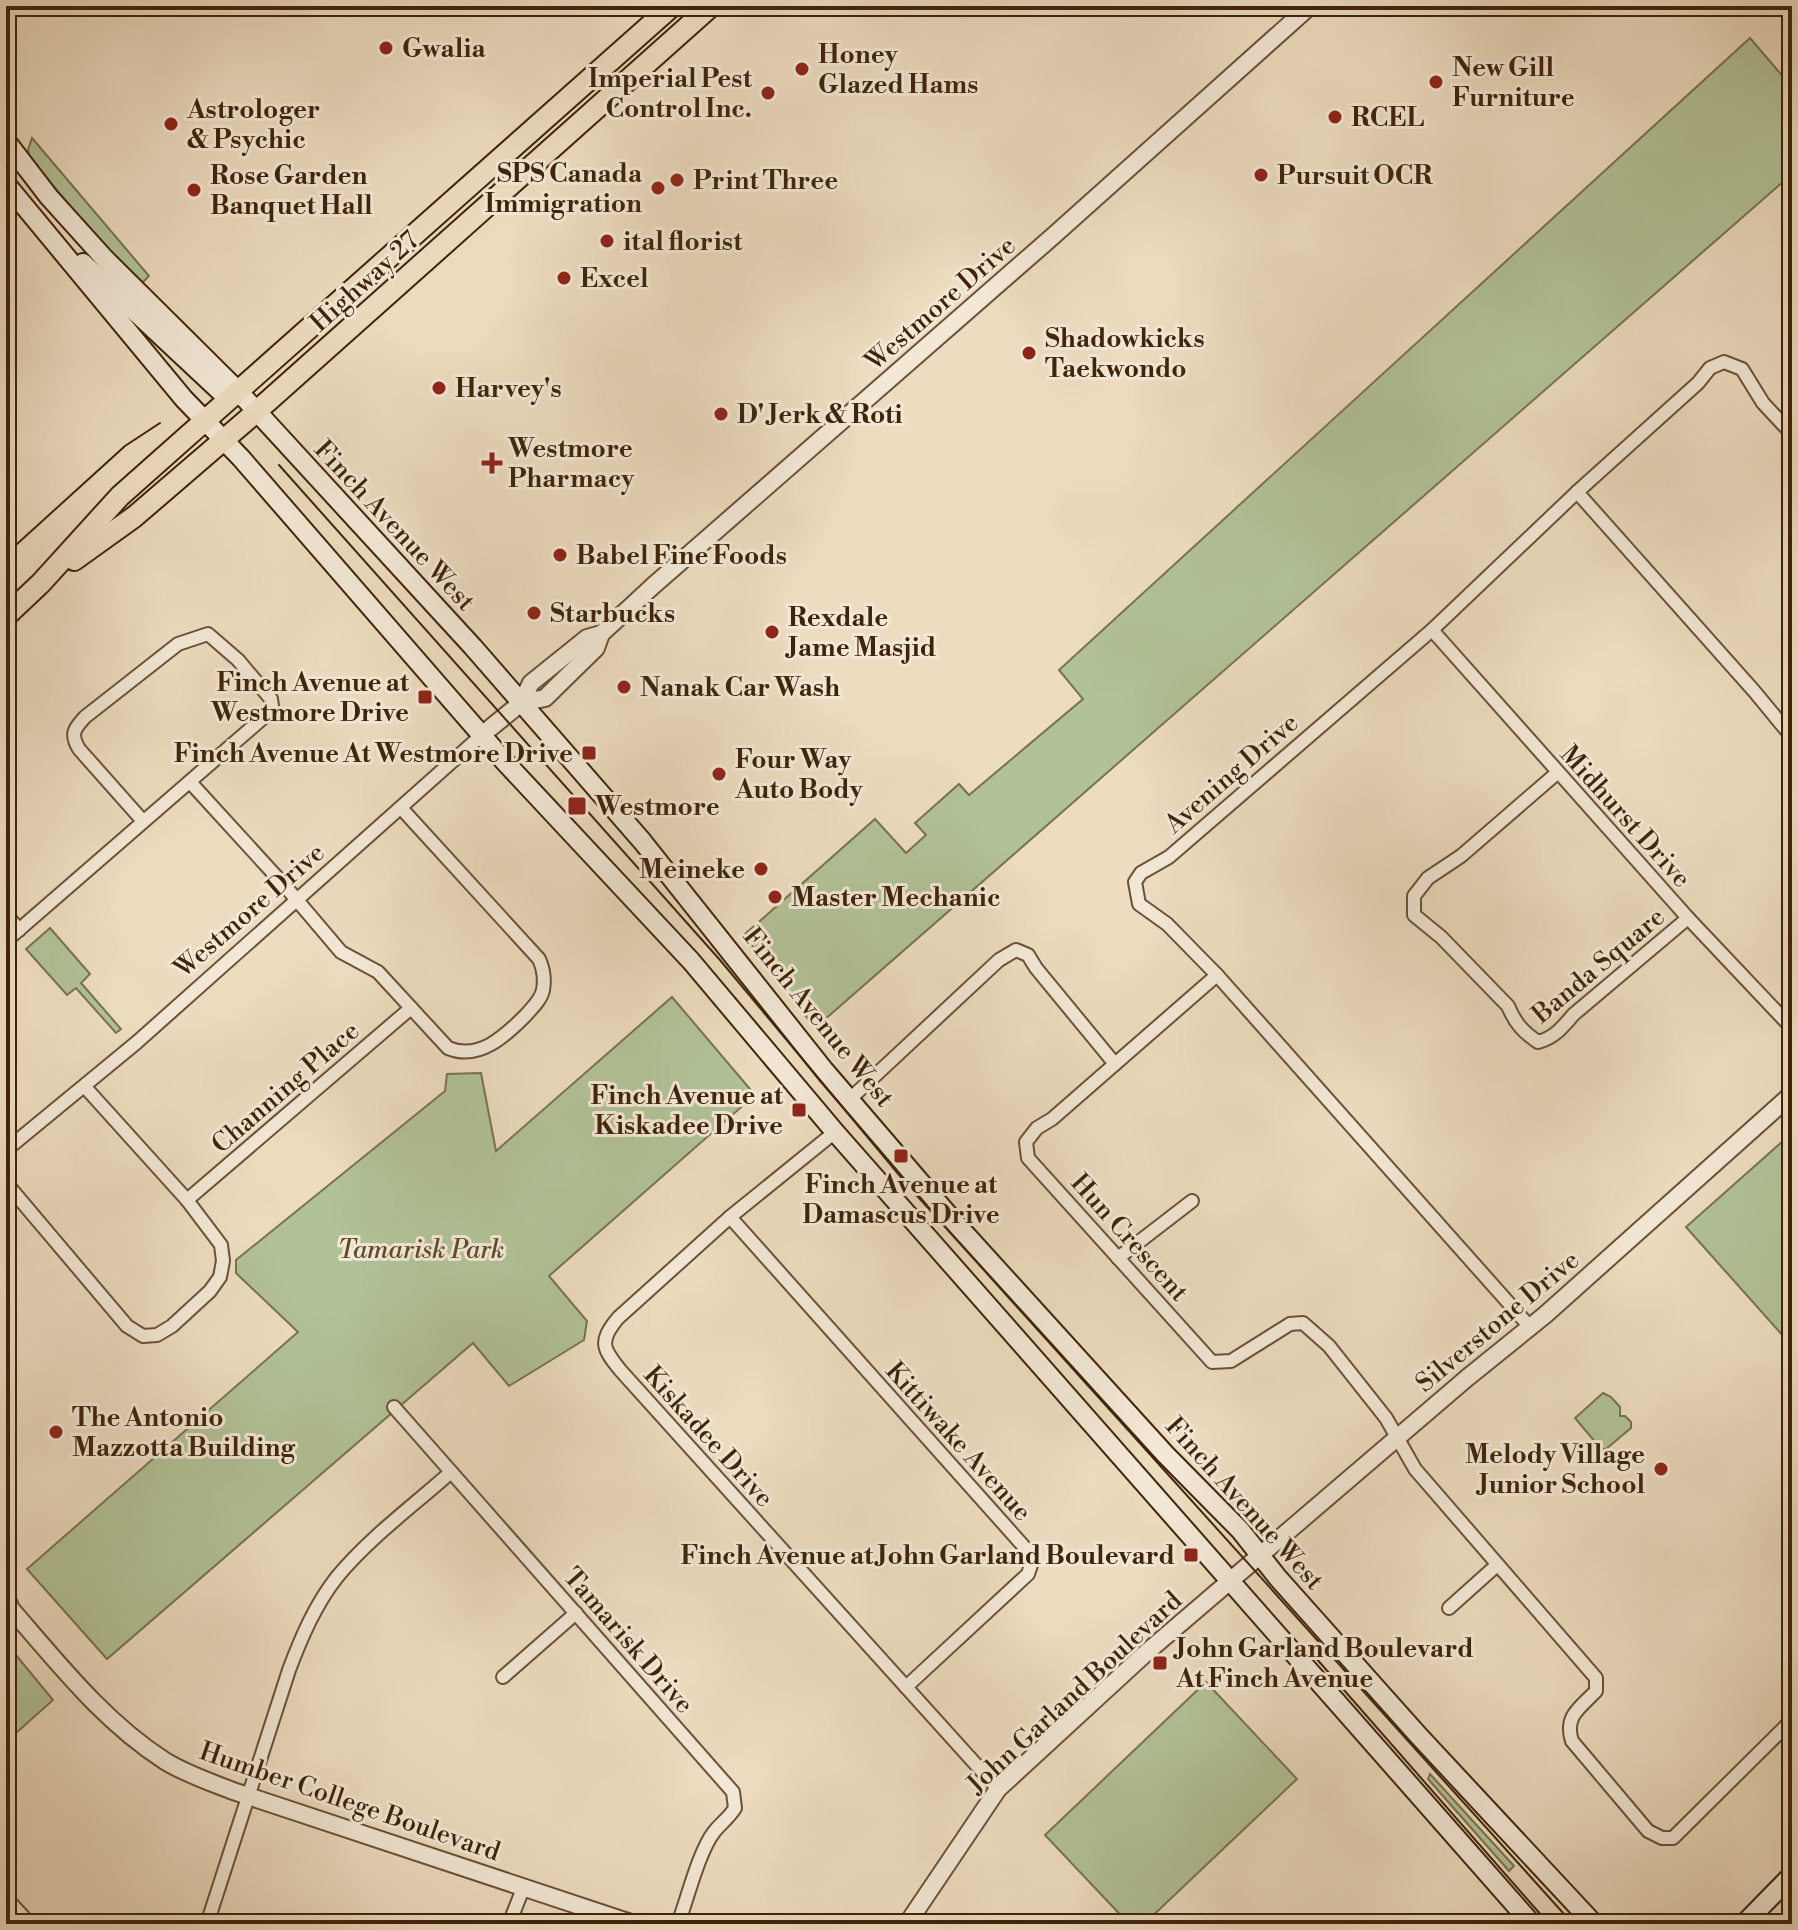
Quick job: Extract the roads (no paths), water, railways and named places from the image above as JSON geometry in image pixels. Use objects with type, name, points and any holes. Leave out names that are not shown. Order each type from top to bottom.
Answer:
[{"type":"main road","name":"Highway 27","points":[[6,616],[41,583],[120,496],[672,6]]},
{"type":"main road","name":"Highway 27","points":[[41,583],[134,517],[252,416],[711,6]]},
{"type":"main road","name":"Finch Avenue West","points":[[6,141],[49,197],[105,259],[473,647],[642,841],[850,1099],[1070,1351],[1240,1530],[1418,1735],[1594,1924]]},
{"type":"main road","name":"Finch Avenue West","points":[[6,184],[204,421],[516,774],[691,961],[835,1132],[1532,1924]]},
{"type":"main road","name":"Finch Avenue West","points":[[43,231],[233,395]]},
{"type":"main road","points":[[1744,1924],[1792,1875]]},
{"type":"street","name":"Westmore Drive","points":[[6,1150],[85,1087],[402,809],[521,703],[531,683],[587,638],[601,634],[1310,6]]},
{"type":"street","name":"Avening Drive","points":[[1530,1327],[1217,975],[1167,924],[1139,904],[1135,882],[1141,873],[1169,857],[1432,630],[1577,492],[1698,383],[1710,368],[1724,362],[1742,369],[1763,403],[1792,434]]},
{"type":"street","points":[[1577,492],[1792,737]]},
{"type":"street","name":"Midhurst Drive","points":[[1432,630],[1688,918],[1792,1028]]},
{"type":"street","points":[[6,941],[264,717],[272,706],[271,699],[238,660],[208,634],[178,644],[74,729],[73,739],[79,749],[142,820]]},
{"type":"street","name":"Banda Square","points":[[1557,773],[1461,856],[1428,878],[1414,896],[1414,915],[1441,937],[1508,1006],[1519,1027],[1538,1042],[1549,1039],[1574,1014],[1688,918]]},
{"type":"street","points":[[190,782],[341,952],[378,972],[448,1048],[457,1052],[482,1048],[505,1036],[537,1003],[543,991],[545,971],[539,959],[402,809]]},
{"type":"street","points":[[6,914],[19,930]]},
{"type":"street","points":[[850,1099],[999,960],[1016,950],[1028,955],[1115,1064]]},
{"type":"street","name":"Hun Crescent","points":[[1217,975],[1052,1119],[1037,1128],[1026,1142],[1028,1158],[1212,1362],[1231,1361],[1290,1324],[1303,1323],[1329,1346],[1386,1418],[1397,1437]]},
{"type":"street","name":"Channing Place","points":[[187,1200],[411,1008]]},
{"type":"street","points":[[6,1183],[127,1326],[143,1336],[157,1335],[172,1326],[210,1291],[220,1277],[223,1261],[221,1245],[187,1200],[85,1087]]},
{"type":"street","name":"Silverstone Drive","points":[[1229,1581],[1530,1327],[1792,1094]]},
{"type":"street","name":"Kiskadee Drive","points":[[835,1132],[730,1217],[618,1318],[605,1333],[604,1348],[621,1371],[998,1789]]},
{"type":"street","points":[[1118,1258],[1192,1201]]},
{"type":"street","name":"Kittiwake Avenue","points":[[730,1217],[1027,1550],[1032,1562],[1028,1574],[906,1687]]},
{"type":"street","name":"Tamarisk Drive","points":[[394,1407],[733,1792],[735,1808],[727,1821],[714,1831],[706,1847],[678,1924]]},
{"type":"street","points":[[1397,1437],[1410,1463],[1596,1678],[1596,1691],[1572,1717],[1568,1728],[1572,1741],[1648,1831],[1662,1838],[1673,1838],[1792,1720]]},
{"type":"street","points":[[207,1924],[304,1631],[336,1578],[451,1472]]},
{"type":"street","points":[[1449,1608],[1497,1565]]},
{"type":"street","name":"John Garland Boulevard","points":[[907,1924],[998,1789],[1229,1581]]},
{"type":"street","name":"Humber College Boulevard","points":[[8,1604],[114,1722],[140,1744],[195,1777],[634,1924]]},
{"type":"street","points":[[503,1677],[576,1613]]},
{"type":"street","points":[[509,1924],[524,1886]]},
{"type":"street","points":[[6,1898],[30,1924]]},
{"type":"tram line","points":[[6,554],[125,446],[160,423]]},
{"type":"tram line","points":[[279,465],[720,960],[910,1188],[1573,1924]]},
{"type":"tram line","points":[[1315,1657],[1549,1924]]},
{"type":"place","name":"Gwalia","points":[[386,48]]},
{"type":"place","name":"Honey Glazed Hams","points":[[802,69]]},
{"type":"place","name":"New Gill Furniture","points":[[1436,82]]},
{"type":"place","name":"Imperial Pest Control Inc.","points":[[768,93]]},
{"type":"place","name":"RCEL","points":[[1335,117]]},
{"type":"place","name":"Astrologer & Psychic","points":[[171,124]]},
{"type":"place","name":"Pursuit OCR","points":[[1261,175]]},
{"type":"place","name":"Print Three","points":[[677,180]]},
{"type":"place","name":"SPS Canada Immigration","points":[[658,188]]},
{"type":"place","name":"Rose Garden Banquet Hall","points":[[194,190]]},
{"type":"place","name":"ital florist","points":[[607,241]]},
{"type":"place","name":"Excel","points":[[564,278]]},
{"type":"place","name":"Shadowkicks Taekwondo","points":[[1029,353]]},
{"type":"place","name":"Harvey's","points":[[439,388]]},
{"type":"place","name":"D' Jerk & Roti","points":[[721,414]]},
{"type":"place","name":"Westmore Pharmacy","points":[[492,463]]},
{"type":"place","name":"Babel Fine Foods","points":[[560,555]]},
{"type":"place","name":"Starbucks","points":[[534,613]]},
{"type":"place","name":"Rexdale Jame Masjid","points":[[772,632]]},
{"type":"place","name":"Nanak Car Wash","points":[[624,687]]},
{"type":"place","name":"Finch Avenue at Westmore Drive","points":[[425,697]]},
{"type":"place","name":"Finch Avenue At Westmore Drive","points":[[589,753]]},
{"type":"place","name":"Four Way Auto Body","points":[[719,774]]},
{"type":"place","name":"Westmore","points":[[577,806]]},
{"type":"place","name":"Meineke","points":[[761,869]]},
{"type":"place","name":"Master Mechanic","points":[[775,897]]},
{"type":"place","name":"Finch Avenue at Kiskadee Drive","points":[[799,1110]]},
{"type":"place","name":"Finch Avenue at Damascus Drive","points":[[901,1156]]},
{"type":"place","name":"The Antonio Mazzotta Building","points":[[56,1432]]},
{"type":"place","name":"Melody Village Junior School","points":[[1661,1469]]},
{"type":"place","name":"Finch Avenue at John Garland Boulevard","points":[[1191,1555]]},
{"type":"place","name":"John Garland Boulevard At Finch Avenue","points":[[1160,1663]]},
{"type":"park label","name":"Tamarisk Park","points":[[421,1249]]}]
